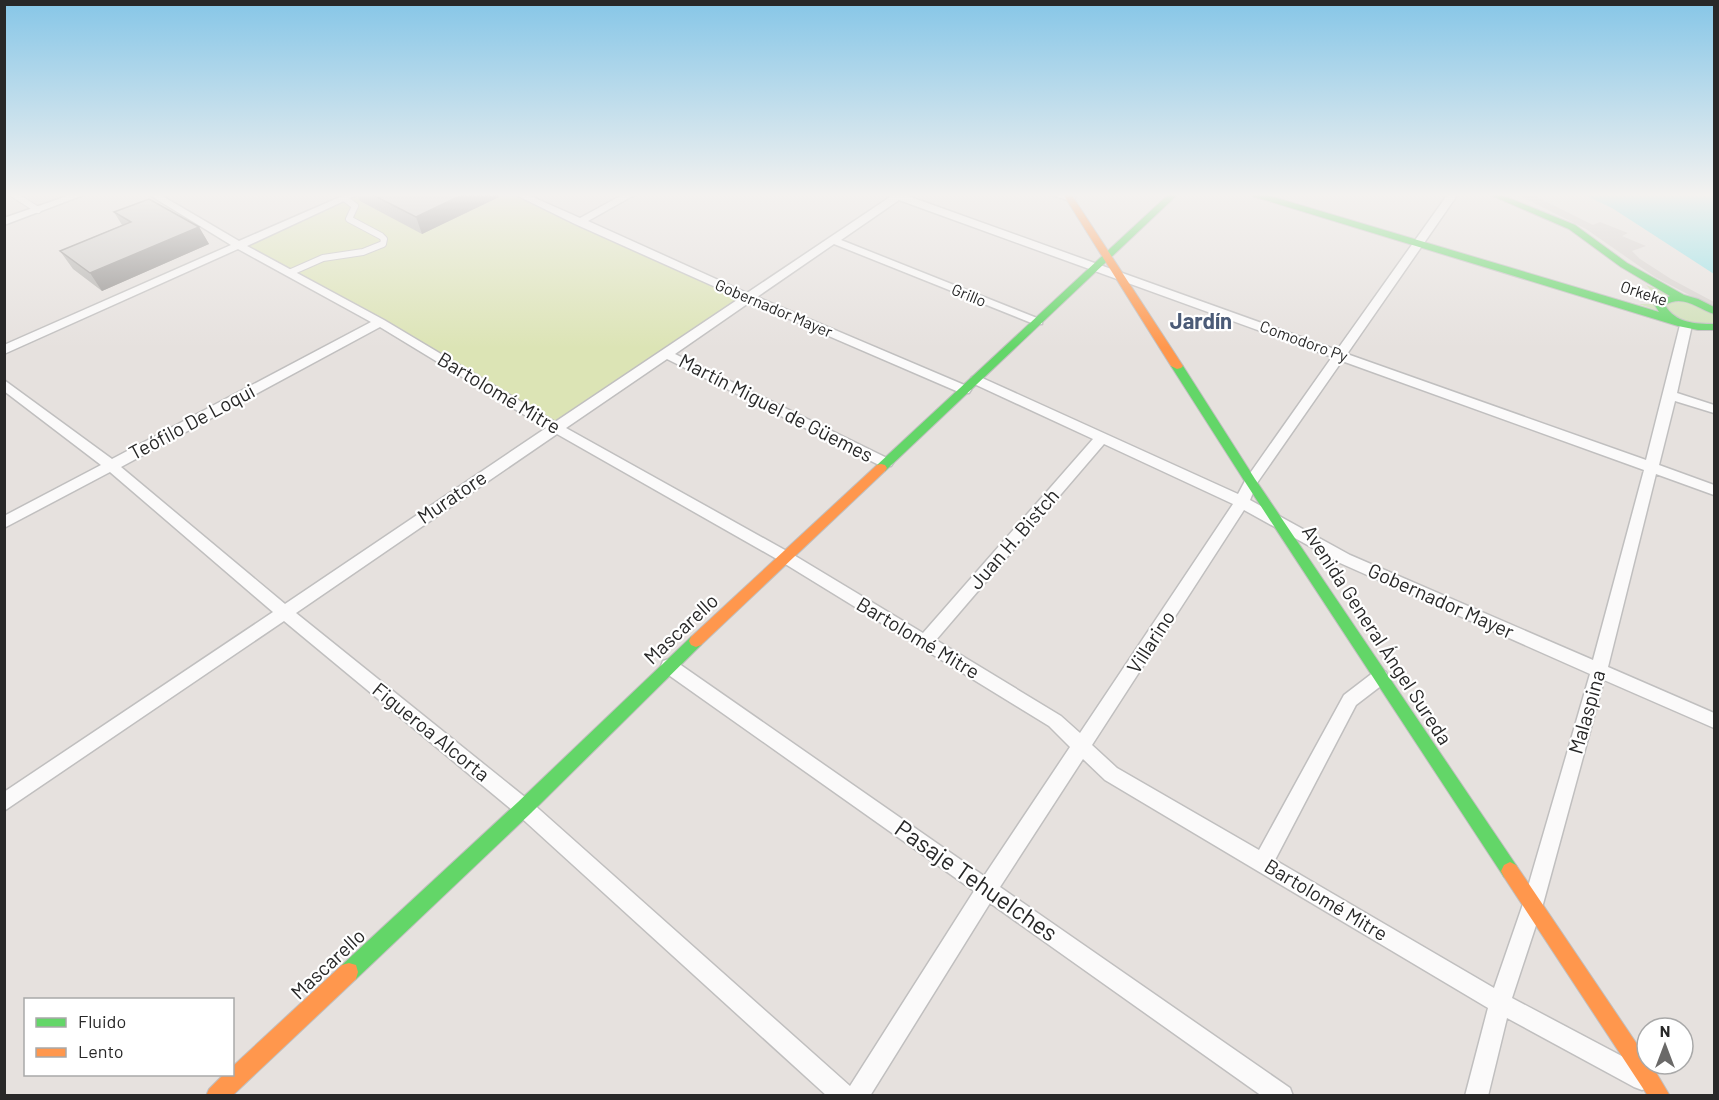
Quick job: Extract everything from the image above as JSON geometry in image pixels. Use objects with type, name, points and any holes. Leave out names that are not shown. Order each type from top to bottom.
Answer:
[{"type":"main road","name":"Avenida General Ángel Sureda","points":[[1100,245],[1251,482],[1656,1090]]},
{"type":"main road","name":"Mascarello","points":[[216,1095],[524,808],[669,666],[1120,245]]},
{"type":"main road","name":"Orkeke","points":[[1424,245],[1611,300],[1687,325]]},
{"type":"main road","points":[[1597,245],[1624,265],[1681,298],[1698,302],[1714,311]]},
{"type":"main road","points":[[1624,265],[1660,303],[1664,313],[1687,325],[1714,329]]},
{"type":"main road","points":[[1611,300],[1660,303],[1681,298]]},
{"type":"street","points":[[4,350],[237,245]]},
{"type":"street","name":"Bartolomé Mitre","points":[[239,245],[380,322],[554,427],[787,558],[1055,721],[1111,774],[1500,1003],[1656,1090],[1674,1095]]},
{"type":"street","name":"Gobernador Mayer","points":[[631,245],[749,298],[1102,437],[1242,502],[1345,559],[1714,721]]},
{"type":"street","name":"Muratore","points":[[4,804],[554,427],[825,245]]},
{"type":"street","name":"Grillo","points":[[846,245],[1038,322]]},
{"type":"street","name":"Comodoro Py","points":[[1035,245],[1714,490]]},
{"type":"street","name":"Villarino","points":[[857,1095],[987,889],[1242,502],[1251,482],[1418,245]]},
{"type":"street","name":"Teófilo De Loqui","points":[[4,523],[380,322]]},
{"type":"street","name":"Malaspina","points":[[1476,1095],[1500,1003],[1533,904],[1599,670],[1687,325]]},
{"type":"street","name":"Martín Miguel de Güemes","points":[[666,354],[886,463]]},
{"type":"street","name":"Figueroa Alcorta","points":[[4,384],[110,465],[284,612],[524,808],[845,1095]]},
{"type":"street","points":[[1670,395],[1714,409]]},
{"type":"street","name":"Juan H. Bistch","points":[[925,642],[1102,437]]},
{"type":"street","name":"Pasaje Tehuelches","points":[[669,666],[1282,1095]]},
{"type":"street","points":[[1263,862],[1350,700],[1380,677]]},
{"type":"lane","points":[[289,273],[316,260],[363,252],[379,245]]},
{"type":"green space","points":[[239,245],[633,245],[749,298],[554,427]]},
{"type":"green space","points":[[1646,285],[1713,310],[1714,327],[1707,328],[1639,304],[1659,304],[1661,301]]},
{"type":"shaded area","points":[[1609,245],[1646,246],[1632,251],[1640,259],[1671,279],[1714,302],[1714,308],[1655,277]]},
{"type":"water","points":[[1670,245],[1714,245],[1714,274]]},
{"type":"building","points":[[74,245],[156,245],[90,273],[60,251]]},
{"type":"traffic: fast","points":[[881,468],[1119,245]]},
{"type":"traffic: fast","points":[[1426,245],[1677,321]]},
{"type":"traffic: fast","points":[[1597,245],[1624,265],[1681,298]]},
{"type":"traffic: fast","points":[[1714,311],[1694,301],[1680,298],[1673,298],[1659,304],[1668,317],[1682,324],[1714,327]]},
{"type":"traffic: fast","points":[[1177,366],[1251,482],[1510,871]]},
{"type":"traffic: fast","points":[[349,972],[524,808],[696,641]]},
{"type":"traffic: slow","points":[[1100,245],[1177,366]]},
{"type":"traffic: slow","points":[[696,641],[881,468]]},
{"type":"traffic: slow","points":[[1510,871],[1660,1096]]},
{"type":"traffic: slow","points":[[216,1096],[349,972]]},
{"type":"district","name":"Jardín","points":[[1201,321]]}]
